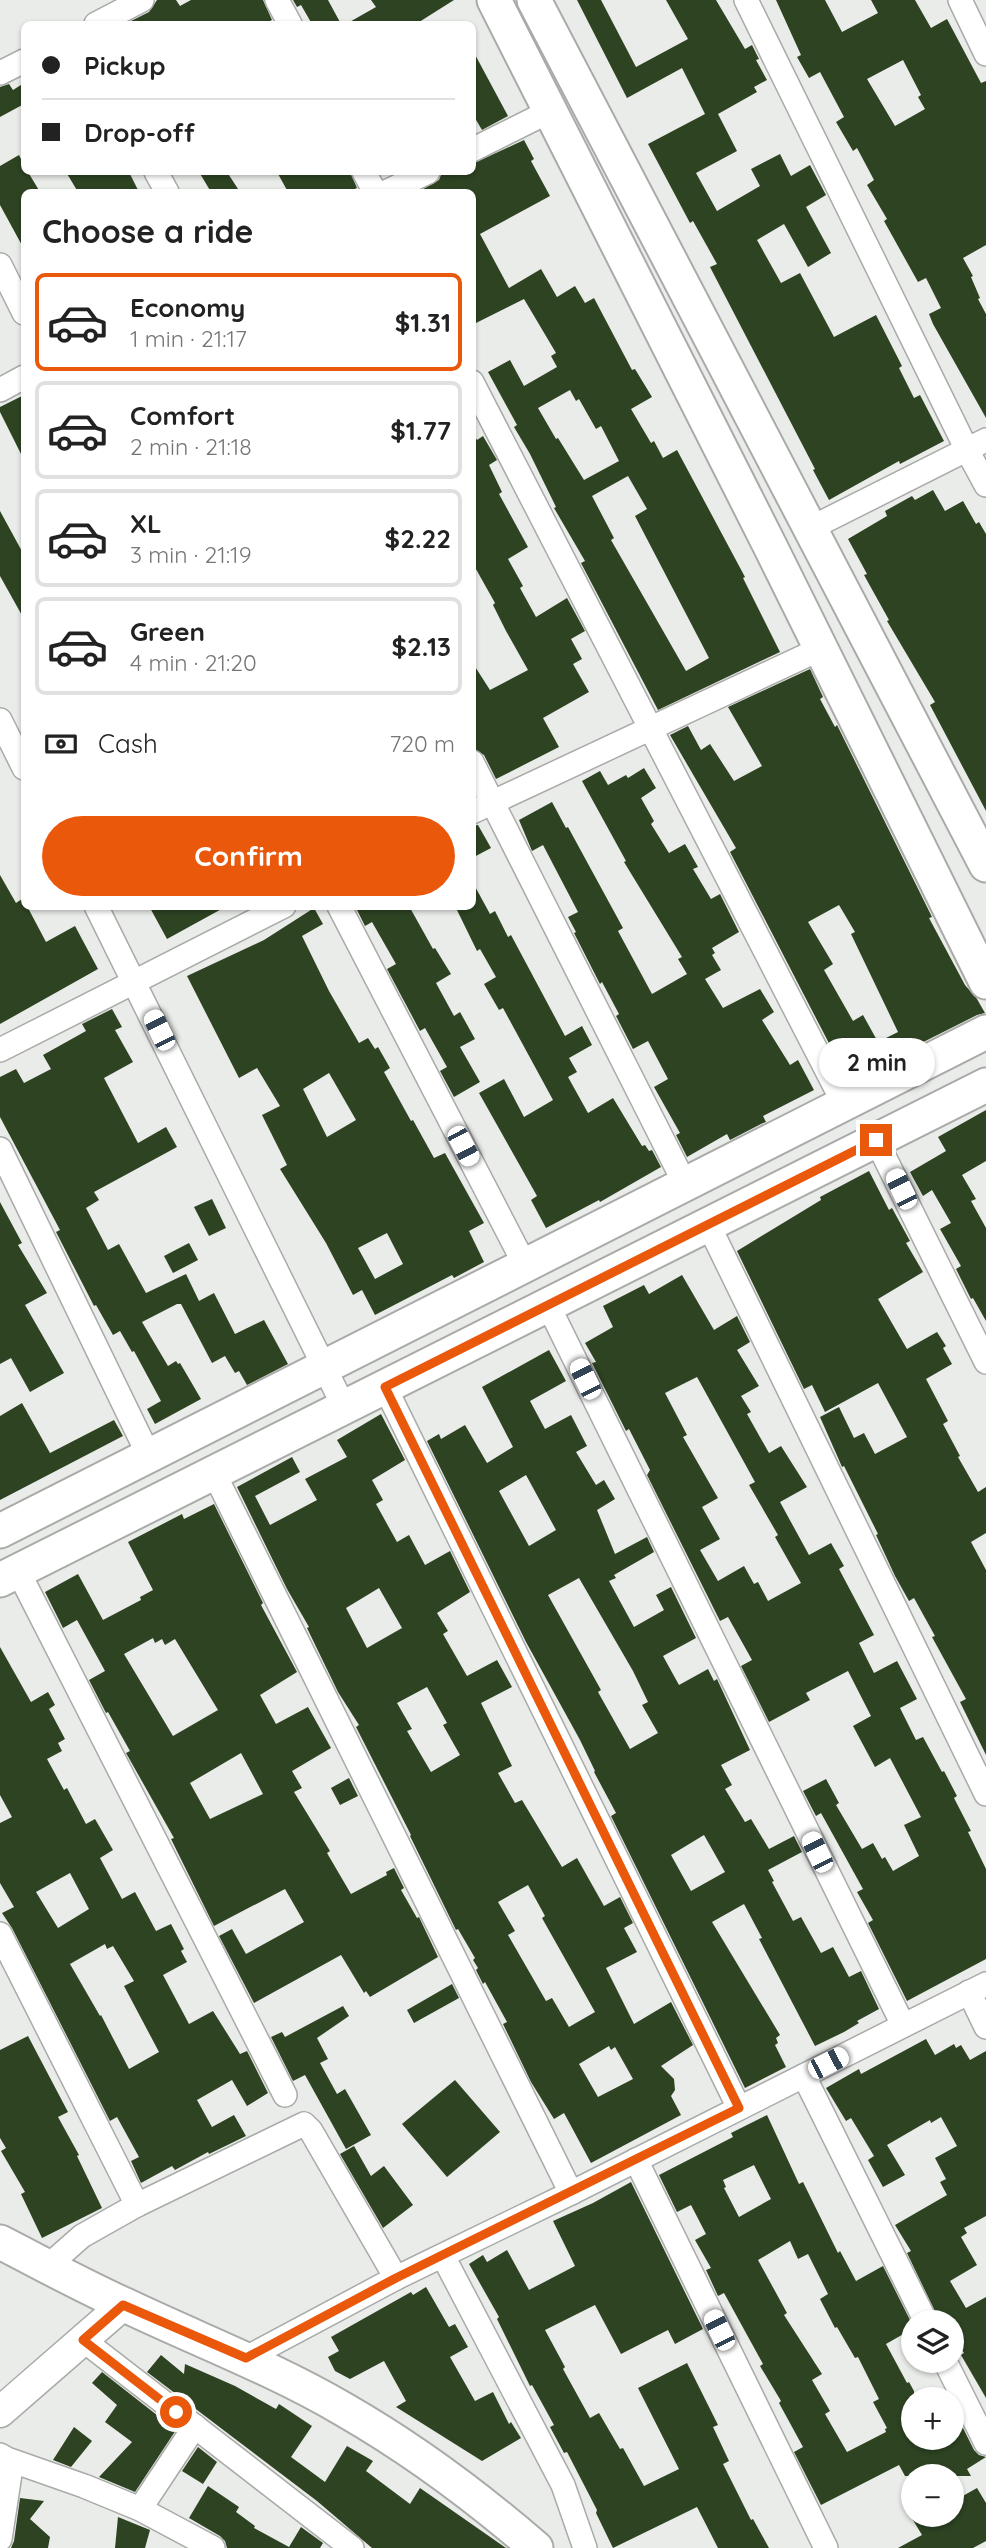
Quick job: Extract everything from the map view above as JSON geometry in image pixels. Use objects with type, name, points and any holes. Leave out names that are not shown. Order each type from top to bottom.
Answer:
[{"type":"main road","points":[[494,0],[986,982]]},
{"type":"main road","points":[[534,0],[986,865]]},
{"type":"main road","points":[[0,1531],[986,1032]]},
{"type":"main road","points":[[9,1576],[986,1085]]},
{"type":"main road","points":[[0,2242],[123,2305],[246,2358],[343,2409],[421,2459],[537,2548]]},
{"type":"street","points":[[102,21],[142,0]]},
{"type":"street","points":[[277,0],[288,21]]},
{"type":"street","points":[[746,0],[976,445],[986,485]]},
{"type":"street","points":[[960,0],[986,54]]},
{"type":"street","points":[[0,73],[21,62]]},
{"type":"street","points":[[476,148],[550,111]]},
{"type":"street","points":[[392,189],[422,175]]},
{"type":"street","points":[[0,265],[21,307]]},
{"type":"street","points":[[0,390],[21,379]]},
{"type":"street","points":[[476,390],[844,1104]]},
{"type":"street","points":[[811,528],[976,445]]},
{"type":"street","points":[[476,810],[820,649]]},
{"type":"street","points":[[0,720],[21,762]]},
{"type":"street","points":[[476,769],[685,1184]]},
{"type":"street","points":[[98,910],[344,1407]]},
{"type":"street","points":[[0,1050],[276,910]]},
{"type":"street","points":[[341,910],[525,1265]]},
{"type":"street","points":[[876,1140],[986,1362]]},
{"type":"street","points":[[0,1149],[149,1455]]},
{"type":"street","points":[[708,1224],[986,1794]]},
{"type":"street","points":[[548,1305],[903,2025]]},
{"type":"street","points":[[385,1387],[739,2108]]},
{"type":"street","points":[[214,1473],[570,2193]]},
{"type":"street","points":[[9,1576],[285,2095]]},
{"type":"street","points":[[0,1934],[137,2205]]},
{"type":"street","points":[[246,2358],[396,2278],[977,1988],[986,2026]]},
{"type":"street","points":[[804,2076],[920,2310]]},
{"type":"street","points":[[48,2266],[82,2236],[137,2205],[304,2124],[311,2131],[396,2278]]},
{"type":"street","points":[[636,2160],[826,2548]]},
{"type":"street","points":[[443,2256],[563,2485],[585,2548]]},
{"type":"street","points":[[0,2412],[123,2305]]},
{"type":"street","points":[[83,2340],[352,2548]]},
{"type":"street","points":[[951,2373],[986,2443]]},
{"type":"street","points":[[140,2509],[195,2426]]},
{"type":"street","points":[[0,2539],[6,2458],[140,2509],[213,2548]]},
{"type":"building","points":[[157,0],[176,0],[180,6],[191,0],[263,0],[272,20],[131,21],[149,12]]},
{"type":"building","points":[[293,0],[328,0],[339,21],[310,21],[301,5],[297,7]]},
{"type":"building","points":[[371,0],[454,0],[421,21],[351,21],[376,7]]},
{"type":"building","points":[[577,0],[601,0],[636,67],[688,39],[666,0],[716,0],[745,49],[752,45],[759,59],[756,60],[767,80],[754,87],[757,92],[718,114],[737,151],[696,173],[717,211],[760,186],[751,169],[780,154],[791,176],[810,165],[826,195],[806,207],[831,253],[808,267],[784,224],[757,240],[781,283],[800,273],[834,337],[876,315],[902,366],[899,368],[914,398],[920,395],[944,441],[900,464],[899,461],[829,500],[710,267],[717,264],[693,221],[690,223],[648,144],[705,114],[682,68],[627,98]]},
{"type":"building","points":[[776,0],[825,0],[842,32],[878,13],[871,0],[915,0],[931,28],[947,19],[981,83],[986,81],[986,245],[963,258],[973,276],[971,277],[980,298],[978,299],[986,314],[986,418],[933,324],[929,314],[941,308],[926,278],[918,282],[867,185],[874,180],[857,148],[853,151],[836,122],[844,117],[820,72],[809,78],[797,57],[801,55]],"holes":[[[903,60],[921,95],[918,97],[925,109],[895,126],[867,79]]]},
{"type":"building","points":[[476,56],[508,116],[482,130],[476,120]]},
{"type":"building","points":[[9,84],[13,90],[21,85],[21,106],[0,117],[0,87]]},
{"type":"building","points":[[524,140],[534,159],[531,161],[550,196],[480,234],[509,288],[541,269],[557,297],[575,286],[585,303],[594,298],[632,370],[635,369],[652,397],[631,409],[663,458],[677,450],[745,577],[743,578],[780,652],[658,710],[581,563],[585,561],[554,508],[556,507],[530,454],[514,427],[517,425],[488,372],[510,360],[524,386],[557,367],[551,356],[556,353],[524,299],[476,323],[476,189],[423,189],[439,180],[441,175],[476,175],[476,162]],"holes":[[[570,390],[576,401],[579,399],[596,429],[601,426],[619,461],[584,480],[538,408]],[[628,476],[647,509],[635,516],[709,658],[686,671],[611,540],[614,538],[592,496]]]},
{"type":"building","points":[[19,155],[21,175],[30,175],[38,189],[21,189],[21,244],[0,205],[0,166]]},
{"type":"building","points":[[68,175],[130,175],[138,189],[76,189]]},
{"type":"building","points":[[201,175],[229,175],[238,189],[209,189]]},
{"type":"building","points":[[279,175],[351,175],[357,188],[355,189],[286,189]]},
{"type":"building","points":[[21,396],[21,454],[0,412],[0,407]]},
{"type":"building","points":[[483,436],[497,460],[489,465],[502,492],[499,494],[528,547],[508,559],[523,586],[520,588],[536,617],[567,598],[585,631],[571,639],[582,659],[573,664],[589,692],[543,718],[559,747],[496,779],[484,755],[476,750],[476,668],[490,690],[528,670],[493,605],[495,603],[476,569],[476,438]]},
{"type":"building","points":[[933,490],[945,511],[963,501],[976,524],[979,522],[986,534],[986,811],[930,705],[935,702],[887,621],[889,620],[848,539],[887,516],[885,511],[912,496],[915,500]]},
{"type":"building","points":[[0,511],[21,550],[21,614],[0,576]]},
{"type":"building","points":[[810,669],[823,697],[820,699],[835,727],[837,725],[932,917],[929,918],[965,985],[985,1013],[848,1080],[730,852],[736,848],[670,735],[688,726],[701,750],[710,744],[734,781],[762,766],[728,707]],"holes":[[[839,905],[855,932],[851,934],[898,1032],[878,1042],[863,1015],[853,1021],[824,970],[833,964],[808,922]]]},
{"type":"building","points":[[644,768],[656,788],[641,798],[654,821],[651,824],[669,853],[685,844],[698,867],[693,869],[711,899],[720,894],[739,932],[712,948],[715,953],[712,955],[721,970],[705,979],[723,1008],[760,989],[774,1012],[762,1020],[790,1065],[798,1060],[814,1090],[763,1116],[766,1122],[730,1140],[727,1134],[687,1157],[676,1135],[680,1133],[654,1087],[668,1079],[648,1041],[633,1049],[616,1016],[619,1014],[574,933],[576,932],[568,917],[578,912],[543,845],[532,851],[519,820],[552,802],[623,928],[618,931],[652,994],[687,974],[678,959],[682,957],[624,862],[626,861],[582,781],[600,771],[608,785],[626,775],[628,778]]},
{"type":"building","points":[[476,825],[491,848],[476,856]]},
{"type":"building","points":[[0,875],[16,903],[21,900],[21,910],[29,910],[46,942],[75,926],[98,969],[0,1024]]},
{"type":"building","points":[[476,888],[490,914],[495,911],[508,937],[511,935],[565,1036],[582,1026],[592,1045],[569,1058],[577,1072],[568,1077],[588,1113],[613,1098],[642,1146],[652,1150],[661,1167],[600,1202],[599,1200],[546,1228],[531,1200],[537,1196],[479,1093],[504,1079],[524,1117],[553,1100],[503,1008],[499,1010],[484,984],[496,977],[480,949],[477,951],[457,910],[476,910]]},
{"type":"building","points":[[151,910],[220,910],[167,939]]},
{"type":"building","points":[[311,910],[315,910],[323,924],[302,936],[359,1043],[368,1038],[375,1049],[378,1047],[390,1068],[384,1072],[434,1158],[445,1153],[484,1223],[469,1231],[484,1262],[454,1278],[452,1275],[375,1315],[362,1290],[353,1295],[326,1243],[280,1169],[287,1165],[262,1115],[280,1106],[257,1068],[239,1078],[187,976],[264,940]],"holes":[[[329,1073],[356,1120],[327,1137],[303,1089]],[[387,1233],[403,1264],[375,1279],[358,1248]]]},
{"type":"building","points":[[357,910],[411,910],[451,974],[436,983],[454,1016],[460,1012],[475,1039],[460,1047],[480,1082],[454,1097],[440,1071],[447,1067],[425,1028],[420,1031],[387,969],[396,964],[372,922],[365,926]]},
{"type":"building","points":[[112,1009],[122,1027],[115,1030],[133,1062],[104,1078],[138,1143],[166,1127],[177,1147],[94,1192],[99,1200],[86,1208],[108,1250],[119,1244],[146,1293],[186,1274],[199,1301],[214,1293],[235,1334],[264,1320],[288,1364],[247,1385],[239,1371],[235,1373],[225,1356],[212,1363],[181,1304],[177,1304],[142,1322],[168,1366],[176,1361],[180,1363],[201,1399],[155,1424],[147,1409],[161,1401],[120,1331],[113,1335],[96,1305],[94,1306],[56,1232],[60,1230],[0,1117],[0,1077],[16,1069],[24,1083],[51,1069],[43,1055],[86,1031],[82,1024]]},
{"type":"building","points":[[986,1110],[986,1161],[962,1175],[976,1199],[971,1201],[986,1228],[986,1321],[956,1269],[961,1266],[940,1229],[951,1223],[932,1190],[923,1196],[910,1172],[946,1151],[938,1137]]},
{"type":"building","points":[[869,1171],[889,1210],[892,1208],[910,1241],[906,1243],[923,1272],[878,1299],[907,1349],[937,1332],[946,1346],[943,1348],[952,1364],[926,1379],[948,1421],[943,1424],[960,1456],[958,1457],[978,1492],[986,1487],[986,1533],[971,1542],[986,1570],[986,1755],[960,1702],[966,1699],[914,1598],[909,1601],[895,1576],[876,1535],[878,1534],[844,1466],[842,1467],[820,1417],[839,1407],[854,1438],[864,1433],[875,1454],[907,1437],[878,1383],[825,1412],[812,1385],[804,1389],[737,1251],[821,1200],[820,1197]]},
{"type":"building","points":[[212,1199],[226,1228],[209,1236],[194,1207]]},
{"type":"building","points":[[0,1202],[22,1243],[18,1245],[47,1293],[25,1305],[64,1373],[30,1392],[11,1358],[0,1364]]},
{"type":"building","points":[[189,1243],[198,1260],[173,1273],[164,1256]]},
{"type":"building","points":[[682,1275],[714,1330],[737,1316],[750,1342],[737,1350],[759,1386],[741,1396],[751,1412],[747,1414],[769,1453],[781,1446],[807,1487],[780,1502],[809,1555],[831,1543],[844,1566],[839,1569],[874,1635],[859,1643],[874,1673],[897,1661],[917,1699],[900,1708],[916,1740],[923,1737],[942,1772],[944,1771],[957,1796],[954,1798],[986,1869],[986,1959],[907,2001],[868,1923],[873,1920],[857,1892],[863,1889],[821,1813],[816,1816],[803,1791],[826,1779],[839,1803],[836,1805],[862,1849],[873,1843],[893,1871],[919,1856],[904,1825],[921,1817],[890,1758],[875,1767],[853,1726],[871,1716],[848,1671],[806,1693],[810,1700],[769,1722],[741,1666],[752,1660],[728,1617],[720,1621],[647,1475],[650,1470],[629,1429],[626,1431],[592,1363],[596,1362],[585,1343],[613,1327],[603,1306],[644,1285],[649,1294]],"holes":[[[697,1377],[755,1482],[749,1485],[778,1535],[775,1537],[801,1583],[768,1601],[758,1582],[754,1584],[744,1566],[718,1581],[700,1550],[720,1539],[702,1507],[718,1498],[683,1437],[687,1435],[665,1393]]]},
{"type":"building","points":[[549,1350],[566,1381],[530,1401],[545,1429],[571,1415],[587,1446],[576,1452],[596,1485],[604,1480],[615,1499],[597,1510],[615,1554],[647,1537],[654,1552],[614,1575],[616,1578],[609,1581],[634,1627],[664,1610],[656,1595],[671,1587],[696,1638],[663,1656],[679,1685],[708,1669],[714,1681],[717,1679],[750,1750],[721,1765],[732,1785],[725,1789],[745,1822],[751,1819],[769,1849],[794,1836],[802,1852],[768,1870],[774,1881],[772,1882],[793,1921],[801,1917],[821,1953],[833,1947],[849,1977],[861,1971],[879,2009],[844,2032],[815,2046],[759,1939],[762,1938],[744,1904],[712,1922],[780,2035],[776,2038],[778,2043],[775,2045],[786,2067],[745,2088],[611,1816],[616,1813],[580,1740],[526,1642],[427,1441],[439,1434],[441,1439],[465,1425],[487,1463],[513,1447],[482,1387]],"holes":[[[526,1475],[556,1530],[529,1546],[499,1491]],[[579,1578],[633,1671],[648,1702],[642,1705],[658,1733],[630,1749],[598,1692],[601,1690],[548,1595]],[[704,1835],[725,1872],[691,1891],[671,1855]]]},
{"type":"building","points":[[22,1403],[50,1453],[114,1420],[123,1436],[0,1500],[0,1416]]},
{"type":"building","points":[[381,1414],[405,1460],[372,1480],[383,1500],[376,1504],[397,1542],[409,1535],[425,1565],[450,1551],[470,1592],[437,1613],[448,1631],[443,1634],[467,1676],[497,1660],[512,1687],[481,1703],[512,1766],[498,1773],[515,1803],[522,1800],[562,1867],[577,1858],[604,1906],[620,1897],[633,1923],[624,1928],[637,1952],[606,1968],[634,2024],[671,2002],[693,2045],[661,2066],[674,2079],[675,2090],[671,2096],[681,2115],[591,2163],[564,2113],[554,2119],[531,2082],[503,2024],[507,2022],[485,1982],[483,1984],[476,1970],[478,1968],[473,1960],[475,1958],[458,1929],[456,1930],[356,1727],[359,1725],[338,1692],[307,1628],[309,1627],[287,1589],[237,1487],[292,1457],[300,1472],[255,1496],[270,1525],[317,1500],[305,1479],[347,1457],[337,1440]],"holes":[[[379,1588],[402,1628],[367,1648],[346,1608]],[[427,1687],[447,1723],[443,1725],[460,1755],[431,1772],[407,1731],[412,1729],[397,1703]],[[528,1885],[545,1916],[542,1918],[595,2012],[569,2027],[552,1998],[546,2001],[508,1935],[515,1931],[498,1902]],[[609,2046],[611,2050],[615,2047],[633,2079],[598,2097],[579,2064]]]},
{"type":"building","points":[[214,1504],[263,1603],[261,1605],[297,1672],[260,1695],[276,1724],[308,1707],[331,1748],[292,1771],[302,1788],[294,1792],[330,1851],[327,1853],[351,1894],[387,1875],[386,1872],[394,1868],[404,1888],[401,1890],[417,1918],[419,1917],[438,1957],[370,1997],[366,1991],[364,1993],[341,1955],[254,2003],[219,1936],[232,1929],[246,1954],[304,1922],[285,1889],[214,1926],[171,1839],[174,1838],[126,1753],[130,1751],[89,1680],[105,1671],[77,1620],[63,1628],[45,1592],[78,1574],[103,1620],[141,1600],[140,1597],[153,1590],[128,1542],[182,1514],[184,1519]],"holes":[[[153,1638],[155,1643],[162,1639],[165,1645],[175,1639],[218,1710],[173,1736],[124,1654]],[[241,1753],[263,1794],[210,1819],[190,1783]]]},
{"type":"building","points":[[0,1647],[31,1702],[48,1692],[55,1705],[49,1709],[65,1739],[58,1743],[62,1751],[47,1759],[64,1790],[67,1788],[86,1824],[95,1819],[113,1850],[100,1858],[122,1899],[135,1892],[156,1931],[171,1924],[184,1949],[181,1951],[187,1962],[163,1975],[189,2024],[213,2011],[240,2054],[247,2051],[268,2093],[247,2106],[232,2080],[197,2100],[212,2127],[234,2115],[246,2136],[175,2170],[172,2166],[141,2183],[131,2161],[139,2157],[117,2117],[110,2121],[2,1913],[14,1907],[0,1883],[0,1823],[12,1817],[0,1795]],"holes":[[[70,1873],[89,1909],[58,1928],[36,1892]],[[105,1944],[107,1949],[113,1946],[134,1981],[124,1986],[159,2052],[129,2069],[70,1964]]]},
{"type":"building","points":[[349,1778],[358,1796],[340,1805],[331,1788]]},
{"type":"building","points":[[452,1984],[459,1998],[414,2023],[407,2010]]},
{"type":"building","points":[[343,2006],[349,2016],[317,2038],[328,2059],[320,2063],[337,2094],[345,2089],[371,2135],[346,2149],[305,2075],[293,2081],[271,2037],[282,2032],[285,2037]]},
{"type":"building","points":[[28,2036],[68,2112],[58,2117],[79,2155],[77,2156],[102,2208],[42,2238],[21,2194],[25,2192],[1,2151],[6,2148],[0,2138],[0,2050]]},
{"type":"building","points":[[926,2039],[935,2055],[954,2044],[956,2048],[961,2045],[970,2060],[986,2051],[986,2216],[964,2228],[967,2233],[961,2237],[977,2265],[950,2281],[966,2308],[986,2297],[986,2398],[964,2360],[964,2310],[934,2310],[907,2253],[911,2251],[895,2225],[947,2195],[940,2182],[946,2179],[935,2158],[957,2146],[941,2117],[931,2123],[930,2120],[887,2145],[905,2175],[883,2187],[868,2160],[874,2156],[851,2118],[846,2121],[826,2088],[859,2069],[861,2074]]},
{"type":"building","points":[[455,2080],[500,2132],[447,2177],[402,2124]]},
{"type":"building","points":[[767,2115],[799,2184],[803,2182],[838,2253],[840,2251],[856,2281],[883,2266],[905,2310],[901,2310],[901,2335],[886,2344],[912,2387],[901,2387],[901,2450],[964,2450],[964,2430],[974,2450],[986,2457],[967,2469],[971,2476],[964,2476],[964,2464],[901,2464],[901,2469],[899,2465],[821,2505],[794,2452],[803,2447],[779,2403],[781,2401],[760,2366],[763,2364],[724,2293],[718,2296],[706,2270],[711,2268],[695,2240],[706,2234],[691,2205],[677,2212],[659,2175],[733,2137],[731,2133]],"holes":[[[754,2165],[771,2199],[739,2217],[724,2188],[726,2187],[723,2180]],[[790,2241],[798,2259],[808,2254],[828,2294],[820,2299],[835,2328],[837,2327],[855,2358],[858,2357],[879,2399],[873,2402],[887,2428],[886,2432],[847,2452],[825,2414],[830,2411],[812,2380],[822,2374],[784,2315],[787,2313],[758,2260]]]},
{"type":"building","points":[[354,2146],[371,2176],[384,2166],[413,2205],[383,2228],[340,2154]]},
{"type":"building","points":[[631,2182],[703,2329],[675,2344],[668,2330],[621,2354],[595,2305],[545,2330],[590,2418],[599,2413],[644,2486],[679,2469],[638,2388],[687,2363],[718,2425],[713,2427],[729,2461],[723,2464],[751,2520],[753,2519],[769,2548],[718,2548],[697,2507],[613,2548],[567,2452],[564,2453],[550,2427],[554,2425],[532,2385],[530,2386],[497,2319],[499,2317],[469,2264],[483,2255],[487,2262],[507,2250],[529,2290],[575,2266],[553,2221]]},
{"type":"building","points":[[426,2287],[449,2327],[455,2324],[468,2347],[450,2357],[475,2401],[493,2392],[509,2424],[511,2422],[521,2438],[482,2461],[396,2407],[406,2401],[384,2361],[350,2379],[335,2371],[328,2357],[339,2351],[331,2337],[411,2292],[413,2295]]},
{"type":"building","points":[[161,2355],[184,2374],[185,2364],[235,2386],[276,2409],[279,2404],[312,2426],[291,2457],[325,2482],[347,2446],[373,2461],[366,2471],[410,2504],[420,2488],[506,2548],[372,2548],[317,2501],[147,2372]]},
{"type":"building","points":[[102,2372],[176,2430],[135,2492],[99,2477],[132,2442],[105,2422],[117,2405],[92,2383]]},
{"type":"building","points":[[74,2427],[92,2441],[71,2467],[53,2460]]},
{"type":"building","points":[[198,2447],[217,2462],[203,2484],[182,2471]]},
{"type":"building","points":[[208,2486],[239,2507],[236,2512],[255,2526],[254,2528],[289,2547],[301,2527],[323,2543],[320,2548],[227,2548],[220,2536],[189,2518]]},
{"type":"building","points":[[977,2488],[986,2503],[986,2541],[973,2548],[898,2548],[922,2535],[917,2527],[964,2527],[964,2495]]},
{"type":"building","points":[[20,2498],[44,2501],[30,2519],[50,2537],[48,2548],[11,2548]]},
{"type":"building","points":[[118,2517],[150,2530],[145,2548],[115,2548]]},
{"type":"route","points":[[176,2412],[83,2340],[123,2305],[246,2358],[396,2278],[739,2108],[385,1387],[876,1140]]}]
